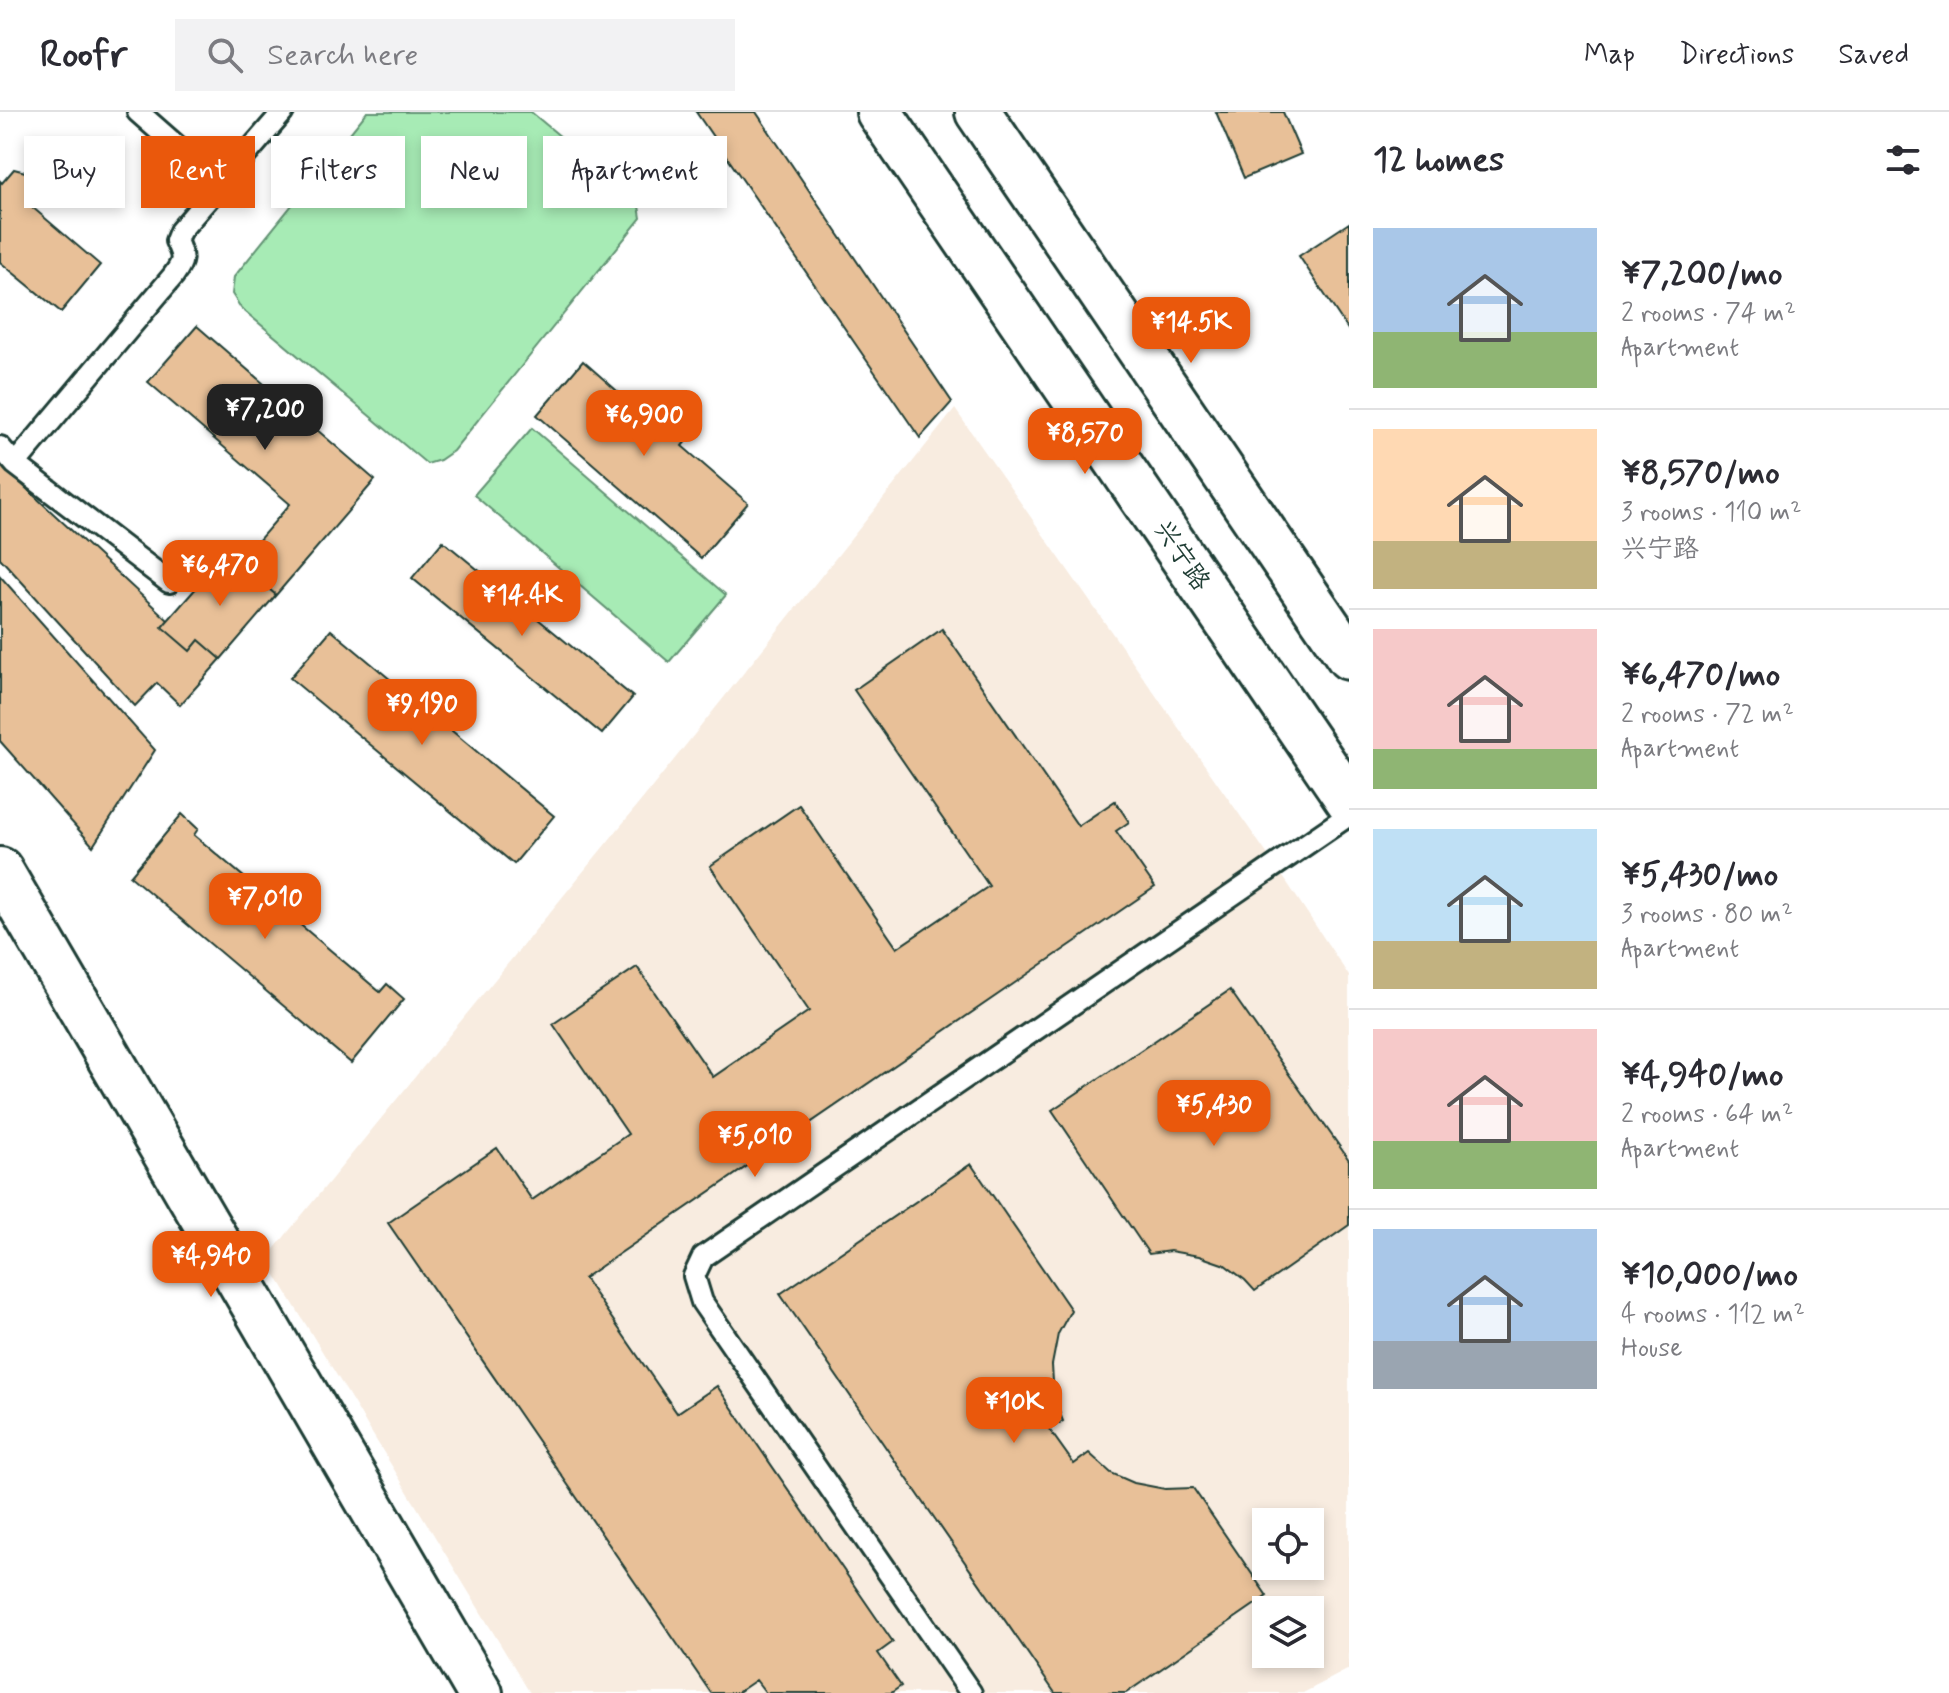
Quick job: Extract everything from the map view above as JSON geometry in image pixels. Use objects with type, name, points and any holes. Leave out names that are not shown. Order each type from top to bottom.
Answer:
[{"type":"main road","name":"兴宁路","points":[[879,112],[1349,801]]},
{"type":"main road","points":[[978,112],[1349,657]]},
{"type":"main road","points":[[0,870],[480,1693]]},
{"type":"lane","points":[[138,112],[165,136]]},
{"type":"lane","points":[[255,144],[283,112]]},
{"type":"lane","points":[[15,464],[173,276],[182,263],[182,253],[176,241],[180,231],[200,208]]},
{"type":"lane","points":[[0,447],[15,464],[169,582]]},
{"type":"lane","points":[[971,1693],[702,1302],[694,1276],[703,1257],[1349,815]]},
{"type":"shaded area","points":[[955,409],[1286,881],[1349,976],[1349,1669],[1303,1693],[530,1693],[266,1259],[641,801]]},
{"type":"green space","points":[[367,112],[531,112],[560,136],[543,136],[543,208],[639,208],[641,218],[453,451],[427,464],[241,308],[232,294],[234,277],[290,208],[405,208],[405,136],[348,136]]},
{"type":"green space","points":[[532,428],[726,595],[669,662],[474,495]]},
{"type":"building","points":[[696,112],[756,112],[952,402],[920,438],[727,157],[727,136],[712,136]]},
{"type":"building","points":[[1216,112],[1283,112],[1301,154],[1244,178]]},
{"type":"building","points":[[14,169],[24,172],[24,208],[33,208],[100,265],[61,312],[0,262],[0,181],[2,183]]},
{"type":"building","points":[[1349,223],[1349,331],[1299,256]]},
{"type":"building","points":[[197,326],[375,480],[276,595],[239,563],[290,504],[148,382]]},
{"type":"building","points":[[583,361],[649,419],[660,406],[692,434],[682,446],[748,503],[701,558],[537,415]]},
{"type":"building","points":[[0,464],[168,620],[162,627],[190,651],[199,640],[221,659],[180,705],[157,683],[135,706],[0,558]]},
{"type":"building","points":[[443,541],[633,697],[602,734],[412,578]]},
{"type":"building","points":[[227,553],[276,595],[221,659],[199,640],[190,651],[162,627]]},
{"type":"building","points":[[0,576],[155,750],[93,846],[0,741]]},
{"type":"building","points":[[942,629],[1078,826],[1115,801],[1129,822],[1116,831],[1155,887],[584,1278],[677,1413],[717,1386],[893,1642],[878,1653],[901,1686],[891,1693],[766,1693],[756,1680],[737,1693],[711,1693],[388,1223],[497,1148],[532,1200],[628,1134],[553,1024],[637,967],[713,1077],[809,1011],[710,866],[799,805],[897,948],[989,886],[854,690]]},
{"type":"building","points":[[331,630],[554,816],[514,864],[290,678]]},
{"type":"building","points":[[182,814],[198,829],[194,835],[380,992],[387,984],[404,999],[351,1063],[130,876]]},
{"type":"building","points":[[1230,990],[1349,1160],[1349,1225],[1255,1291],[1225,1265],[1170,1251],[1149,1254],[1052,1110]]},
{"type":"building","points":[[971,1164],[1071,1310],[1058,1334],[1052,1365],[1054,1399],[1063,1421],[1049,1429],[1074,1464],[1089,1453],[1111,1473],[1134,1483],[1165,1489],[1193,1488],[1252,1574],[1252,1580],[1256,1580],[1267,1596],[1252,1596],[1252,1606],[1126,1693],[1055,1693],[780,1294]]}]
